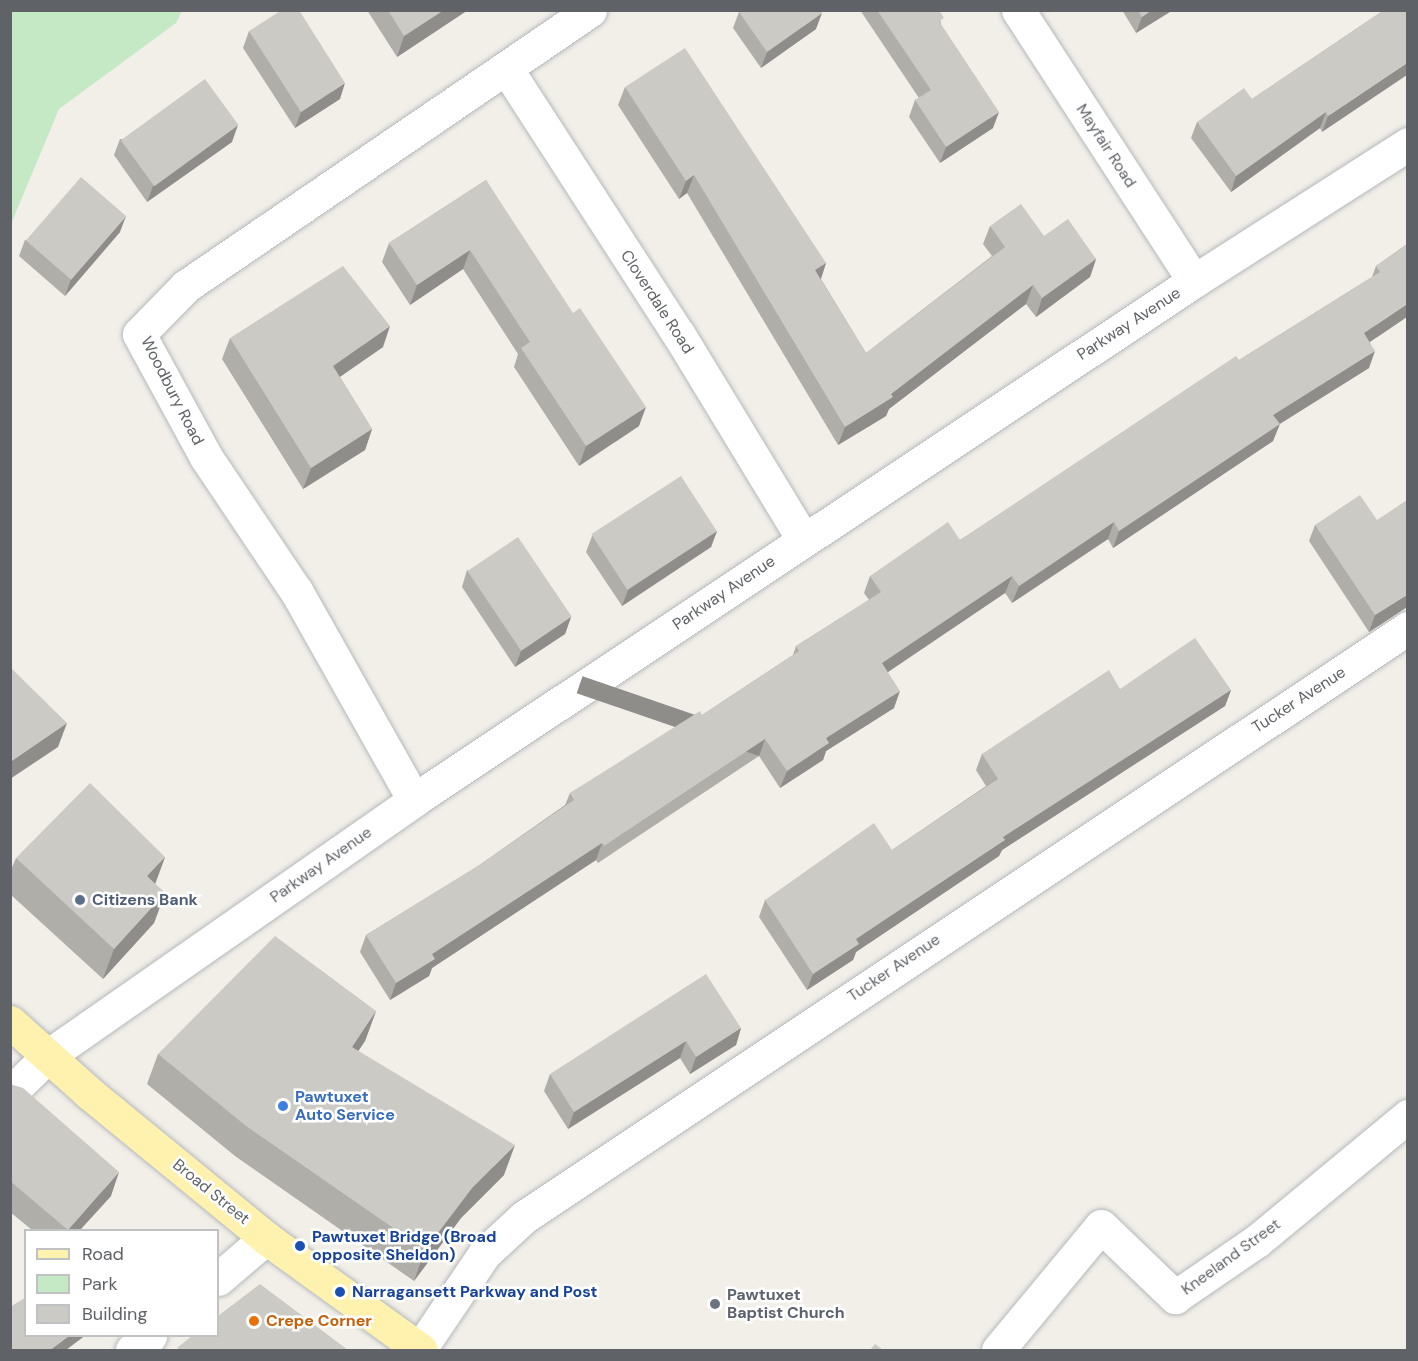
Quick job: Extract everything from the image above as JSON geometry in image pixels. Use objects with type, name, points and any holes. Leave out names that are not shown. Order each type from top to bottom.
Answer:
[{"type":"main road","name":"Broad Street","points":[[10,1022],[266,1238],[420,1350]]},
{"type":"street","name":"Woodbury Road","points":[[414,800],[296,591],[207,457],[140,334],[186,286],[590,10]]},
{"type":"street","name":"Mayfair Road","points":[[1018,10],[1194,281]]},
{"type":"street","name":"Cloverdale Road","points":[[506,68],[679,335],[803,539]]},
{"type":"street","name":"Parkway Avenue","points":[[10,1093],[49,1055],[414,800],[803,539],[1194,281],[1407,144]]},
{"type":"street","name":"Tucker Avenue","points":[[420,1350],[484,1254],[524,1217],[1407,628]]},
{"type":"street","name":"Kneeland Street","points":[[998,1350],[1101,1226],[1175,1297],[1258,1240],[1407,1116]]},
{"type":"street","points":[[219,1278],[266,1238]]},
{"type":"street","points":[[132,1350],[148,1337]]},
{"type":"green space","points":[[11,10],[182,11],[176,23],[59,109],[11,224]]},
{"type":"building","points":[[282,10],[299,10],[345,83],[301,112],[249,31]]},
{"type":"building","points":[[388,10],[444,10],[404,36]]},
{"type":"building","points":[[741,10],[821,10],[822,13],[767,52],[739,12]]},
{"type":"building","points":[[877,10],[939,10],[944,18],[939,21],[999,112],[946,147],[915,100],[931,90]]},
{"type":"building","points":[[1138,10],[1152,10],[1142,17]]},
{"type":"building","points":[[1384,10],[1407,10],[1407,63],[1328,116],[1326,112],[1236,176],[1197,122],[1244,88],[1252,99]]},
{"type":"building","points":[[685,48],[826,263],[815,270],[866,353],[1005,247],[990,226],[1021,204],[1044,236],[1068,219],[1096,259],[1042,298],[1033,285],[891,394],[893,397],[845,427],[694,175],[686,181],[625,87]]},
{"type":"building","points":[[205,79],[239,125],[154,186],[121,140]]},
{"type":"building","points":[[81,177],[126,216],[71,280],[26,240]]},
{"type":"building","points":[[486,180],[573,313],[580,308],[646,407],[586,446],[521,348],[530,342],[470,250],[417,285],[389,243]]},
{"type":"building","points":[[1407,244],[1407,304],[1364,333],[1375,351],[1273,415],[1280,424],[1119,531],[1114,522],[1019,586],[1012,576],[882,663],[900,691],[826,738],[829,743],[787,771],[765,739],[604,846],[602,843],[432,954],[435,959],[396,983],[366,935],[478,866],[574,800],[570,793],[700,711],[702,715],[799,651],[796,646],[881,592],[870,576],[948,522],[960,540],[1236,356],[1239,360],[1380,272],[1376,266]]},
{"type":"building","points":[[343,266],[390,326],[333,366],[372,429],[311,468],[230,338]]},
{"type":"building","points":[[681,476],[717,531],[627,590],[591,534]]},
{"type":"building","points":[[1360,495],[1377,520],[1407,500],[1407,595],[1375,615],[1315,525]]},
{"type":"building","points":[[518,537],[572,617],[521,651],[467,571]]},
{"type":"building","points":[[1195,638],[1231,690],[1003,837],[1005,840],[856,939],[859,944],[813,974],[765,900],[874,823],[892,850],[998,779],[982,754],[1109,670],[1120,689]]},
{"type":"building","points":[[10,667],[67,723],[10,762]]},
{"type":"building","name":"Citizens Bank","points":[[90,783],[165,857],[147,876],[165,893],[114,949],[16,858]]},
{"type":"building","name":"Pawtuxet Auto Service","points":[[275,936],[376,1011],[352,1047],[515,1145],[472,1188],[425,1250],[246,1126],[158,1054]]},
{"type":"building","points":[[706,974],[741,1028],[696,1057],[686,1041],[574,1112],[550,1074]]},
{"type":"building","points":[[10,1084],[23,1088],[119,1172],[69,1229],[10,1181]]},
{"type":"building","points":[[260,1284],[348,1350],[181,1350],[177,1348],[191,1337],[219,1337],[219,1315]]},
{"type":"building","points":[[24,1298],[24,1337],[67,1337],[50,1350],[10,1350],[10,1307]]},
{"type":"building","points":[[875,1344],[883,1350],[870,1350]]},
{"type":"place","name":"Citizens Bank","points":[[80,900]]},
{"type":"place","name":"Pawtuxet Auto Service","points":[[283,1106]]},
{"type":"place","name":"Pawtuxet Bridge (Broad opposite Sheldon)","points":[[300,1246]]},
{"type":"place","name":"Narragansett Parkway and Post","points":[[340,1292]]},
{"type":"place","name":"Pawtuxet Baptist Church","points":[[715,1304]]},
{"type":"place","name":"Crepe Corner","points":[[254,1321]]}]
